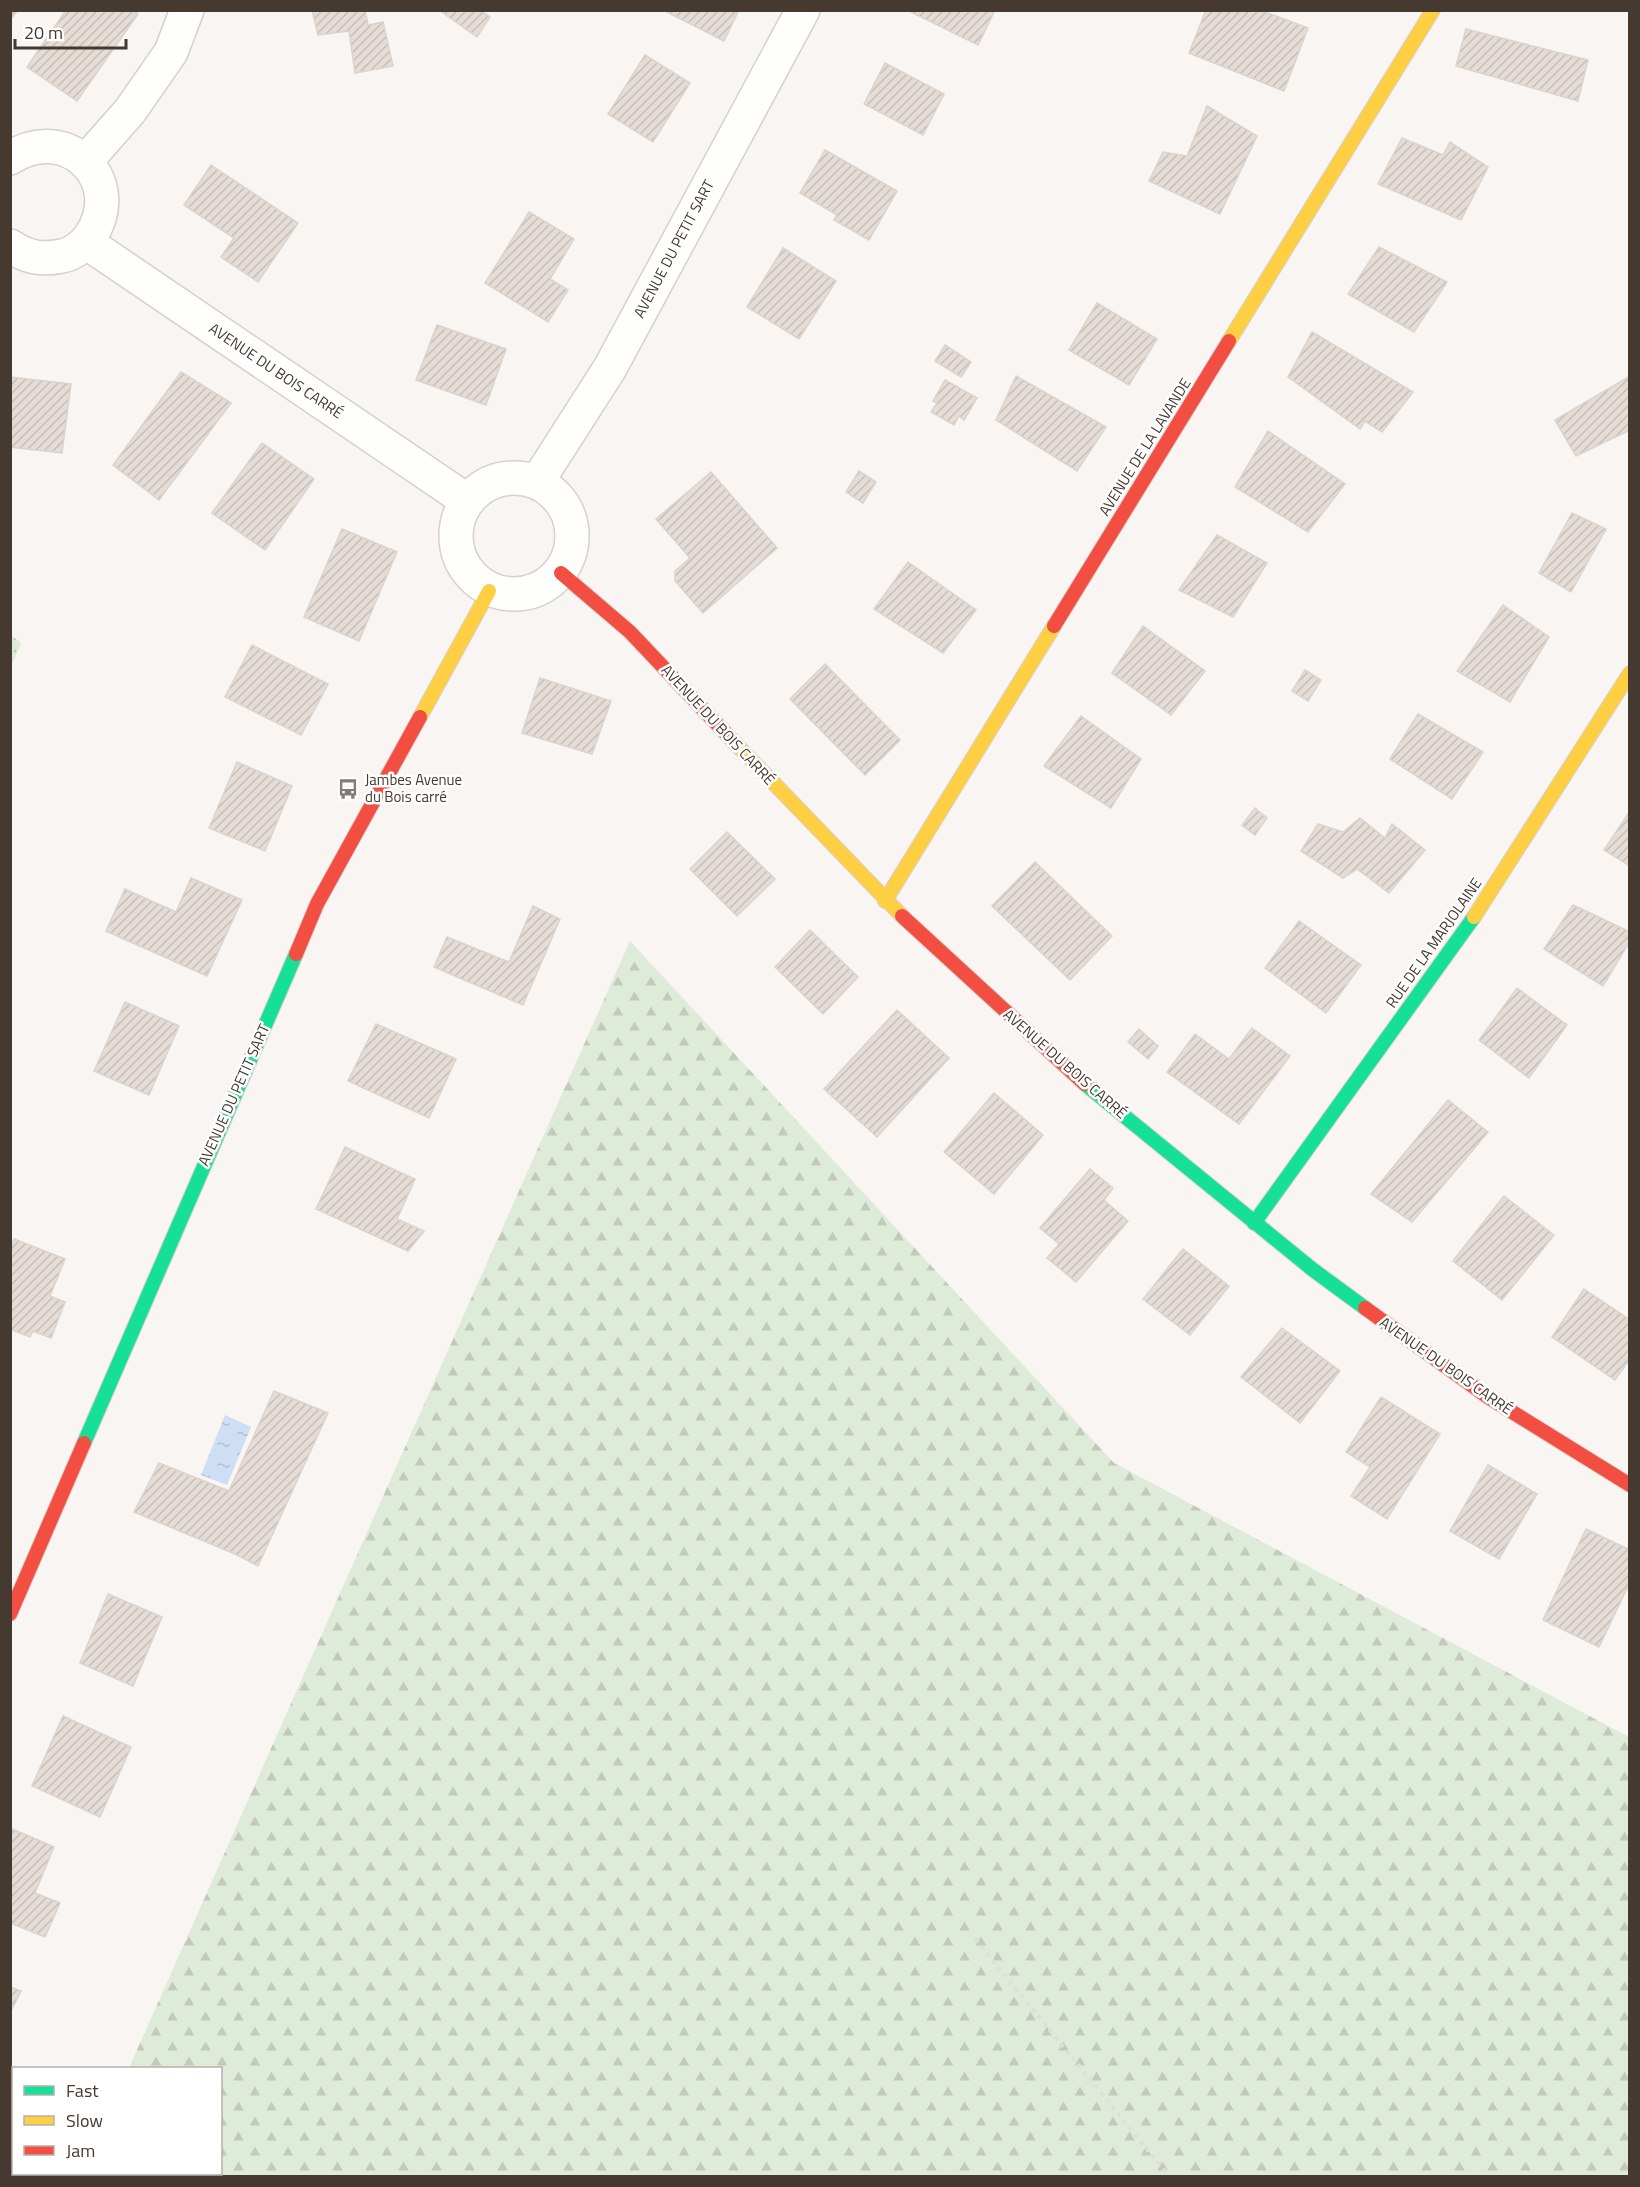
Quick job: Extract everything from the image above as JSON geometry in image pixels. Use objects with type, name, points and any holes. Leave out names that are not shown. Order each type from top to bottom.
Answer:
[{"type":"street","points":[[85,162],[130,111],[171,52],[187,10]]},
{"type":"street","name":"AVENUE DU PETIT SART","points":[[537,482],[610,368],[803,10]]},
{"type":"street","name":"AVENUE DE LA LAVANDE","points":[[885,901],[1433,10]]},
{"type":"street","points":[[10,159],[23,150],[45,145],[67,149],[85,162],[98,180],[103,202],[99,223],[86,242],[68,255],[46,260],[24,255],[10,246]]},
{"type":"street","name":"AVENUE DU BOIS CARRÉ","points":[[86,242],[466,500]]},
{"type":"street","points":[[512,477],[537,482],[564,504],[574,539],[561,573],[541,590],[515,596],[489,591],[462,568],[453,533],[466,500],[487,483],[512,477]]},
{"type":"street","name":"AVENUE DU BOIS CARRÉ","points":[[561,573],[630,632],[885,901],[1074,1075],[1312,1269],[1488,1397],[1629,1485]]},
{"type":"street","name":"AVENUE DU PETIT SART","points":[[10,1614],[317,904],[489,591]]},
{"type":"street","name":"RUE DE LA MARJOLAINE","points":[[1254,1223],[1488,897],[1629,673]]},
{"type":"path","points":[[975,1939],[1169,2176]]},
{"type":"green space","points":[[11,635],[21,643],[11,666]]},
{"type":"green space","points":[[630,941],[1114,1463],[1629,1737],[1629,2176],[81,2176],[222,2175],[222,2067],[129,2067]]},
{"type":"water","points":[[225,1415],[251,1427],[227,1485],[201,1475]]},
{"type":"building","points":[[10,10],[18,10],[10,20]]},
{"type":"building","points":[[66,10],[133,10],[138,14],[77,101],[27,67]]},
{"type":"building","points":[[312,10],[365,10],[368,25],[383,22],[393,66],[355,73],[349,31],[318,35]]},
{"type":"building","points":[[439,10],[480,10],[490,17],[477,37]]},
{"type":"building","points":[[663,10],[739,10],[724,41]]},
{"type":"building","points":[[911,10],[995,10],[978,45]]},
{"type":"building","points":[[1206,10],[1260,10],[1308,28],[1284,91],[1189,53]]},
{"type":"building","points":[[1466,29],[1588,60],[1578,101],[1456,66]]},
{"type":"building","points":[[645,55],[690,83],[653,142],[608,114]]},
{"type":"building","points":[[885,63],[944,94],[923,135],[864,104]]},
{"type":"building","points":[[1207,106],[1257,136],[1220,214],[1149,181],[1163,152],[1187,156]]},
{"type":"building","points":[[1402,138],[1443,155],[1450,142],[1488,167],[1461,220],[1378,184]]},
{"type":"building","points":[[825,150],[897,191],[869,240],[834,220],[837,215],[800,193]]},
{"type":"building","points":[[211,165],[298,223],[258,282],[221,257],[234,238],[184,205]]},
{"type":"building","points":[[529,212],[574,239],[550,279],[568,290],[548,322],[485,283]]},
{"type":"building","points":[[1379,247],[1447,282],[1414,332],[1348,294]]},
{"type":"building","points":[[783,248],[836,281],[799,339],[747,307]]},
{"type":"building","points":[[1097,303],[1157,339],[1129,385],[1069,350]]},
{"type":"building","points":[[437,325],[506,349],[486,405],[416,380]]},
{"type":"building","points":[[1312,332],[1413,392],[1382,432],[1365,421],[1360,429],[1288,377]]},
{"type":"building","points":[[945,345],[971,362],[961,377],[935,361]]},
{"type":"building","points":[[181,372],[231,403],[159,500],[113,465]]},
{"type":"building","points":[[1016,376],[1106,427],[1077,471],[996,420]]},
{"type":"building","points":[[1630,376],[1630,430],[1576,456],[1555,420]]},
{"type":"building","points":[[10,377],[71,384],[62,453],[10,447]]},
{"type":"building","points":[[945,380],[977,398],[964,420],[959,416],[954,425],[931,412],[937,403],[933,401]]},
{"type":"building","points":[[1268,431],[1345,484],[1308,532],[1235,487]]},
{"type":"building","points":[[262,443],[314,479],[265,550],[212,513]]},
{"type":"building","points":[[859,471],[876,482],[863,503],[846,492]]},
{"type":"building","points":[[711,472],[777,548],[703,613],[675,581],[675,571],[690,558],[656,519]]},
{"type":"building","points":[[1572,513],[1606,529],[1571,592],[1539,573]]},
{"type":"building","points":[[342,529],[397,552],[359,641],[304,617]]},
{"type":"building","points":[[1217,535],[1267,563],[1233,617],[1179,590]]},
{"type":"building","points":[[908,562],[976,610],[943,653],[874,609]]},
{"type":"building","points":[[1503,605],[1549,637],[1510,702],[1457,671]]},
{"type":"building","points":[[1143,626],[1205,671],[1171,715],[1112,673]]},
{"type":"building","points":[[252,645],[328,684],[301,735],[225,697]]},
{"type":"building","points":[[825,664],[900,740],[865,775],[790,699]]},
{"type":"building","points":[[1305,670],[1321,680],[1308,701],[1292,691]]},
{"type":"building","points":[[540,678],[611,701],[592,754],[522,733]]},
{"type":"building","points":[[1418,714],[1483,752],[1452,799],[1390,759]]},
{"type":"building","points":[[1081,716],[1141,759],[1111,808],[1044,766]]},
{"type":"building","points":[[237,762],[292,786],[265,851],[209,828]]},
{"type":"building","points":[[1255,808],[1267,818],[1255,835],[1242,825]]},
{"type":"building","points":[[1630,811],[1630,866],[1604,850]]},
{"type":"building","points":[[1360,818],[1385,838],[1392,824],[1425,850],[1389,893],[1357,869],[1343,878],[1301,851],[1318,824],[1343,832]]},
{"type":"building","points":[[727,832],[775,879],[737,916],[690,869]]},
{"type":"building","points":[[1035,862],[1112,936],[1070,980],[992,906]]},
{"type":"building","points":[[191,878],[242,900],[207,976],[106,931],[125,889],[176,912]]},
{"type":"building","points":[[1573,905],[1630,932],[1630,941],[1603,986],[1544,949]]},
{"type":"building","points":[[533,906],[560,919],[523,1005],[434,967],[447,937],[509,962]]},
{"type":"building","points":[[1299,921],[1361,965],[1326,1013],[1265,968]]},
{"type":"building","points":[[810,930],[858,977],[823,1014],[775,967]]},
{"type":"building","points":[[1517,988],[1567,1025],[1529,1078],[1479,1040]]},
{"type":"building","points":[[125,1002],[179,1026],[149,1095],[94,1071]]},
{"type":"building","points":[[897,1010],[949,1058],[877,1137],[824,1089]]},
{"type":"building","points":[[376,1024],[456,1059],[429,1118],[348,1081]]},
{"type":"building","points":[[1252,1028],[1290,1056],[1239,1124],[1167,1072],[1195,1034],[1229,1059]]},
{"type":"building","points":[[1139,1029],[1158,1046],[1148,1059],[1128,1042]]},
{"type":"building","points":[[994,1093],[1043,1135],[994,1194],[944,1152]]},
{"type":"building","points":[[1448,1100],[1488,1132],[1412,1222],[1371,1194]]},
{"type":"building","points":[[345,1147],[415,1179],[397,1219],[424,1231],[408,1251],[316,1209]]},
{"type":"building","points":[[1090,1169],[1113,1188],[1104,1200],[1128,1221],[1076,1282],[1047,1258],[1059,1244],[1040,1228]]},
{"type":"building","points":[[1504,1196],[1554,1235],[1502,1300],[1453,1261]]},
{"type":"building","points":[[14,1239],[65,1259],[50,1296],[65,1302],[51,1338],[33,1331],[30,1337],[10,1329],[10,1247]]},
{"type":"building","points":[[1183,1249],[1229,1286],[1190,1335],[1143,1299]]},
{"type":"building","points":[[1584,1289],[1630,1320],[1630,1359],[1615,1380],[1552,1337]]},
{"type":"building","points":[[1282,1328],[1340,1371],[1300,1423],[1241,1377]]},
{"type":"building","points":[[274,1391],[328,1413],[258,1566],[235,1554],[134,1512],[159,1463],[229,1491]]},
{"type":"building","points":[[1381,1397],[1440,1434],[1387,1519],[1351,1496],[1370,1467],[1346,1452]]},
{"type":"building","points":[[1488,1465],[1537,1494],[1499,1559],[1450,1531]]},
{"type":"building","points":[[1586,1529],[1630,1550],[1630,1582],[1599,1647],[1543,1620]]},
{"type":"building","points":[[108,1594],[162,1617],[133,1686],[80,1663]]},
{"type":"building","points":[[63,1716],[131,1747],[100,1817],[32,1786]]},
{"type":"building","points":[[10,1828],[54,1847],[35,1893],[60,1903],[45,1937],[10,1923]]},
{"type":"building","points":[[10,1987],[21,1991],[10,2013]]},
{"type":"traffic: fast","points":[[1254,1223],[1474,917]]},
{"type":"traffic: fast","points":[[84,1443],[296,954]]},
{"type":"traffic: fast","points":[[1085,1084],[1312,1269],[1365,1308]]},
{"type":"traffic: slow","points":[[1229,341],[1433,10]]},
{"type":"traffic: slow","points":[[420,717],[489,591]]},
{"type":"traffic: slow","points":[[885,901],[1054,626]]},
{"type":"traffic: slow","points":[[1474,917],[1630,673]]},
{"type":"traffic: slow","points":[[734,742],[902,916]]},
{"type":"traffic: jam","points":[[1054,626],[1229,341]]},
{"type":"traffic: jam","points":[[561,573],[630,632],[734,742]]},
{"type":"traffic: jam","points":[[296,954],[317,904],[420,717]]},
{"type":"traffic: jam","points":[[902,916],[1085,1084]]},
{"type":"traffic: jam","points":[[1365,1308],[1488,1397],[1630,1485]]},
{"type":"traffic: jam","points":[[10,1614],[84,1443]]},
{"type":"place","name":"Jambes Avenue du Bois carré","points":[[348,789]]}]
